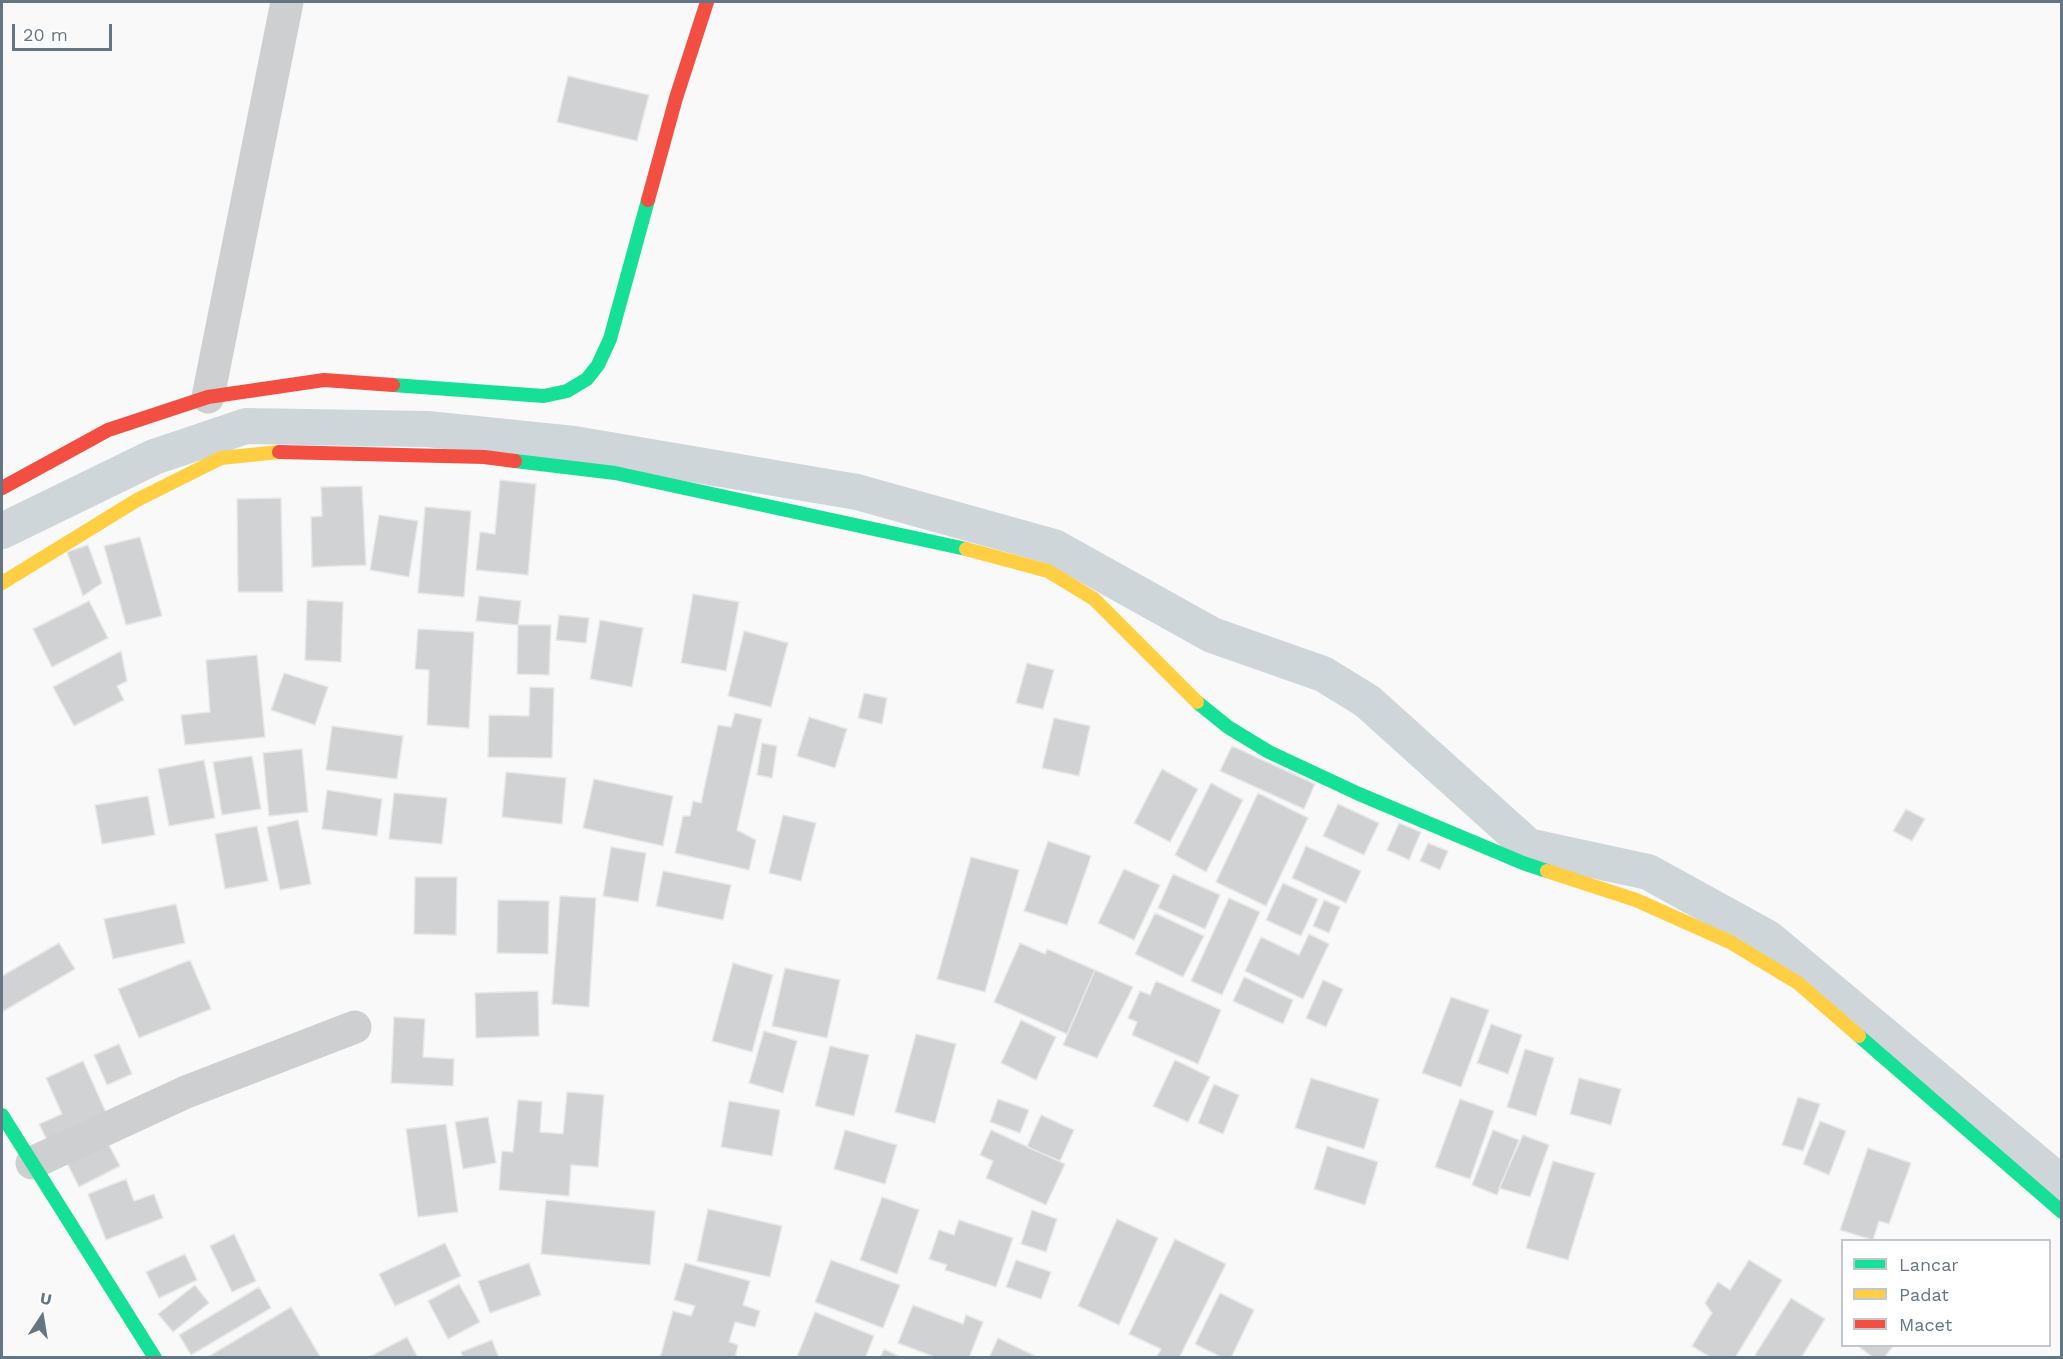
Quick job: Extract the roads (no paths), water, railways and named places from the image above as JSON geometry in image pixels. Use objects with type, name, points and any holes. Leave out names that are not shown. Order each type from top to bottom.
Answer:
[{"type":"street","points":[[208,397],[287,2]]},
{"type":"street","points":[[2,488],[108,430],[208,397],[324,380],[544,396],[567,391],[587,379],[598,365],[610,339],[676,98],[707,2]]},
{"type":"street","points":[[2,584],[137,500],[221,458],[289,451],[484,457],[615,472],[973,550],[1048,571],[1094,599],[1193,699],[1228,727],[1269,752],[1359,794],[1523,863],[1636,900],[1730,942],[1798,983],[2061,1212]]},
{"type":"street","points":[[32,1163],[186,1092],[355,1027]]},
{"type":"street","points":[[2,1115],[155,1358]]},
{"type":"waterway","points":[[2,531],[154,457],[246,426],[427,429],[574,444],[857,492],[1054,547],[1212,635],[1323,674],[1367,701],[1528,846],[1648,872],[1768,938],[2062,1184]]}]
